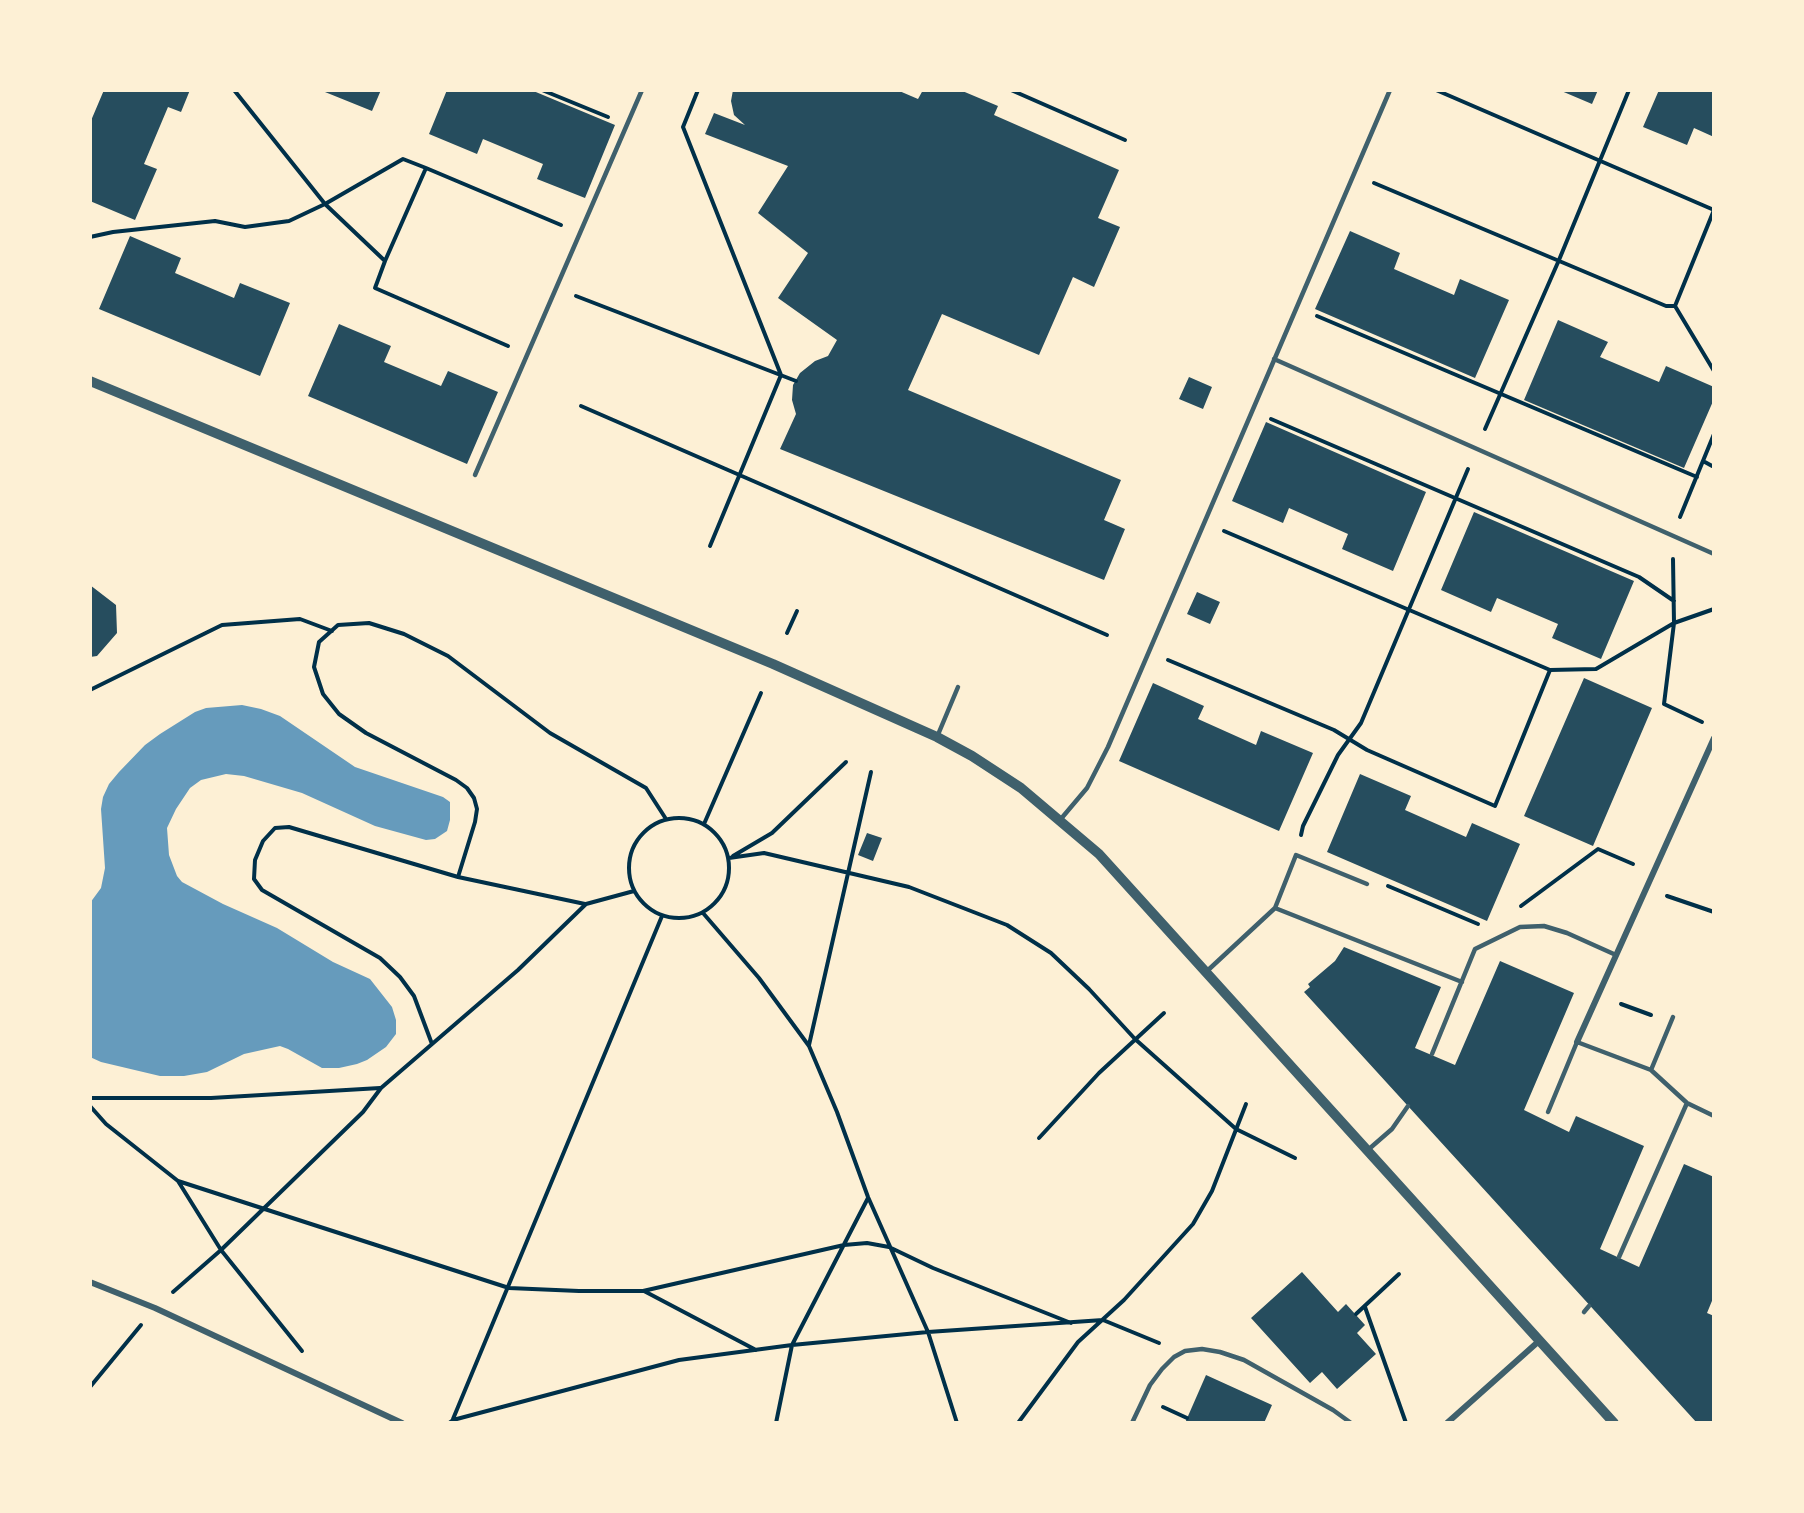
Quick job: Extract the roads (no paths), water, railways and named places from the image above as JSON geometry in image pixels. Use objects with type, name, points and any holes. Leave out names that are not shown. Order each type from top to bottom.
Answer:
[{"type":"street","points":[[90,381],[773,664],[937,736],[1021,788],[1099,854],[1614,1423]]},
{"type":"street","points":[[1577,1042],[1714,738]]},
{"type":"street","points":[[90,1282],[155,1308],[402,1423]]},
{"type":"street","points":[[1447,1423],[1539,1341]]},
{"type":"lane","points":[[475,475],[642,90]]},
{"type":"lane","points":[[1060,819],[1087,788],[1094,776],[1390,90]]},
{"type":"lane","points":[[1274,359],[1714,554]]},
{"type":"lane","points":[[937,736],[958,687]]},
{"type":"lane","points":[[1205,972],[1275,908],[1296,855],[1367,884]]},
{"type":"lane","points":[[1275,908],[1462,981]]},
{"type":"lane","points":[[1432,1054],[1475,949],[1520,927],[1544,926],[1567,933],[1616,955]]},
{"type":"lane","points":[[1651,1070],[1673,1017]]},
{"type":"lane","points":[[1548,1112],[1577,1042],[1651,1070],[1687,1103],[1714,1116]]},
{"type":"lane","points":[[1619,1257],[1687,1103]]},
{"type":"lane","points":[[1367,1151],[1392,1129],[1408,1106]]},
{"type":"lane","points":[[1584,1312],[1589,1306]]},
{"type":"lane","points":[[1132,1423],[1149,1385],[1162,1369],[1174,1357],[1202,1349],[1244,1360],[1333,1410],[1351,1423]]},
{"type":"water","points":[[242,705],[280,716],[355,767],[443,797],[450,802],[450,820],[447,831],[435,839],[426,840],[375,826],[302,793],[244,776],[226,774],[201,780],[190,788],[167,828],[169,855],[177,876],[182,882],[223,904],[277,928],[333,962],[370,979],[392,1007],[396,1020],[396,1034],[386,1047],[367,1060],[339,1068],[322,1068],[280,1046],[244,1054],[207,1072],[184,1076],[160,1076],[101,1062],[90,1057],[90,903],[101,888],[105,868],[101,809],[103,797],[109,784],[119,772],[145,745],[160,734],[195,712],[206,708]]}]
